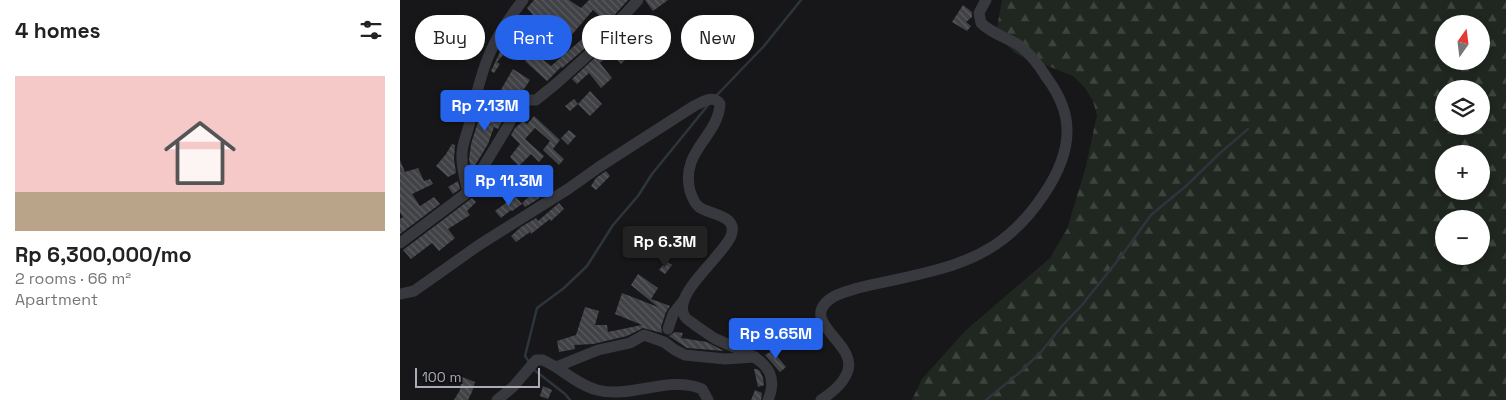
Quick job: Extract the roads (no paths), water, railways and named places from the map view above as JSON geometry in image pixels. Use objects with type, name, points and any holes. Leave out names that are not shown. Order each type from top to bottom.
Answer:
[{"type":"street","points":[[468,192],[462,169],[462,153],[481,75],[487,57],[501,30],[523,0]]},
{"type":"street","points":[[400,243],[468,192],[508,126],[518,104],[526,100],[536,100],[558,83],[588,55],[638,0]]},
{"type":"street","points":[[821,400],[843,380],[847,374],[849,364],[846,353],[828,330],[821,317],[820,311],[830,299],[838,294],[856,289],[938,270],[986,250],[1007,235],[1033,209],[1043,196],[1057,169],[1068,130],[1062,106],[1048,79],[1027,52],[981,22],[979,13],[986,0]]},
{"type":"street","points":[[400,294],[414,291],[479,245],[568,190],[599,167],[694,106],[706,100],[714,99],[720,104],[719,113],[693,156],[688,183],[690,193],[697,205],[727,219],[731,224],[732,232],[724,248],[694,283],[673,314],[668,329]]},
{"type":"street","points":[[684,300],[683,312],[687,319],[714,338],[755,357],[764,365],[771,378],[772,386],[768,400]]},
{"type":"street","points":[[556,367],[598,350],[630,343],[644,335],[664,342],[685,355],[726,359],[755,357]]},
{"type":"street","points":[[497,400],[513,386],[536,360],[544,360],[595,390],[612,392],[686,385],[702,389],[708,400]]},
{"type":"waterway","points":[[716,96],[764,46],[801,0]]},
{"type":"waterway","points":[[529,362],[525,356],[537,308],[564,288],[587,266],[613,225],[638,196],[652,174],[709,104]]},
{"type":"waterway","points":[[986,400],[1041,352],[1082,305],[1151,215],[1186,186],[1248,129]]},
{"type":"waterway","points":[[533,369],[570,400]]}]
